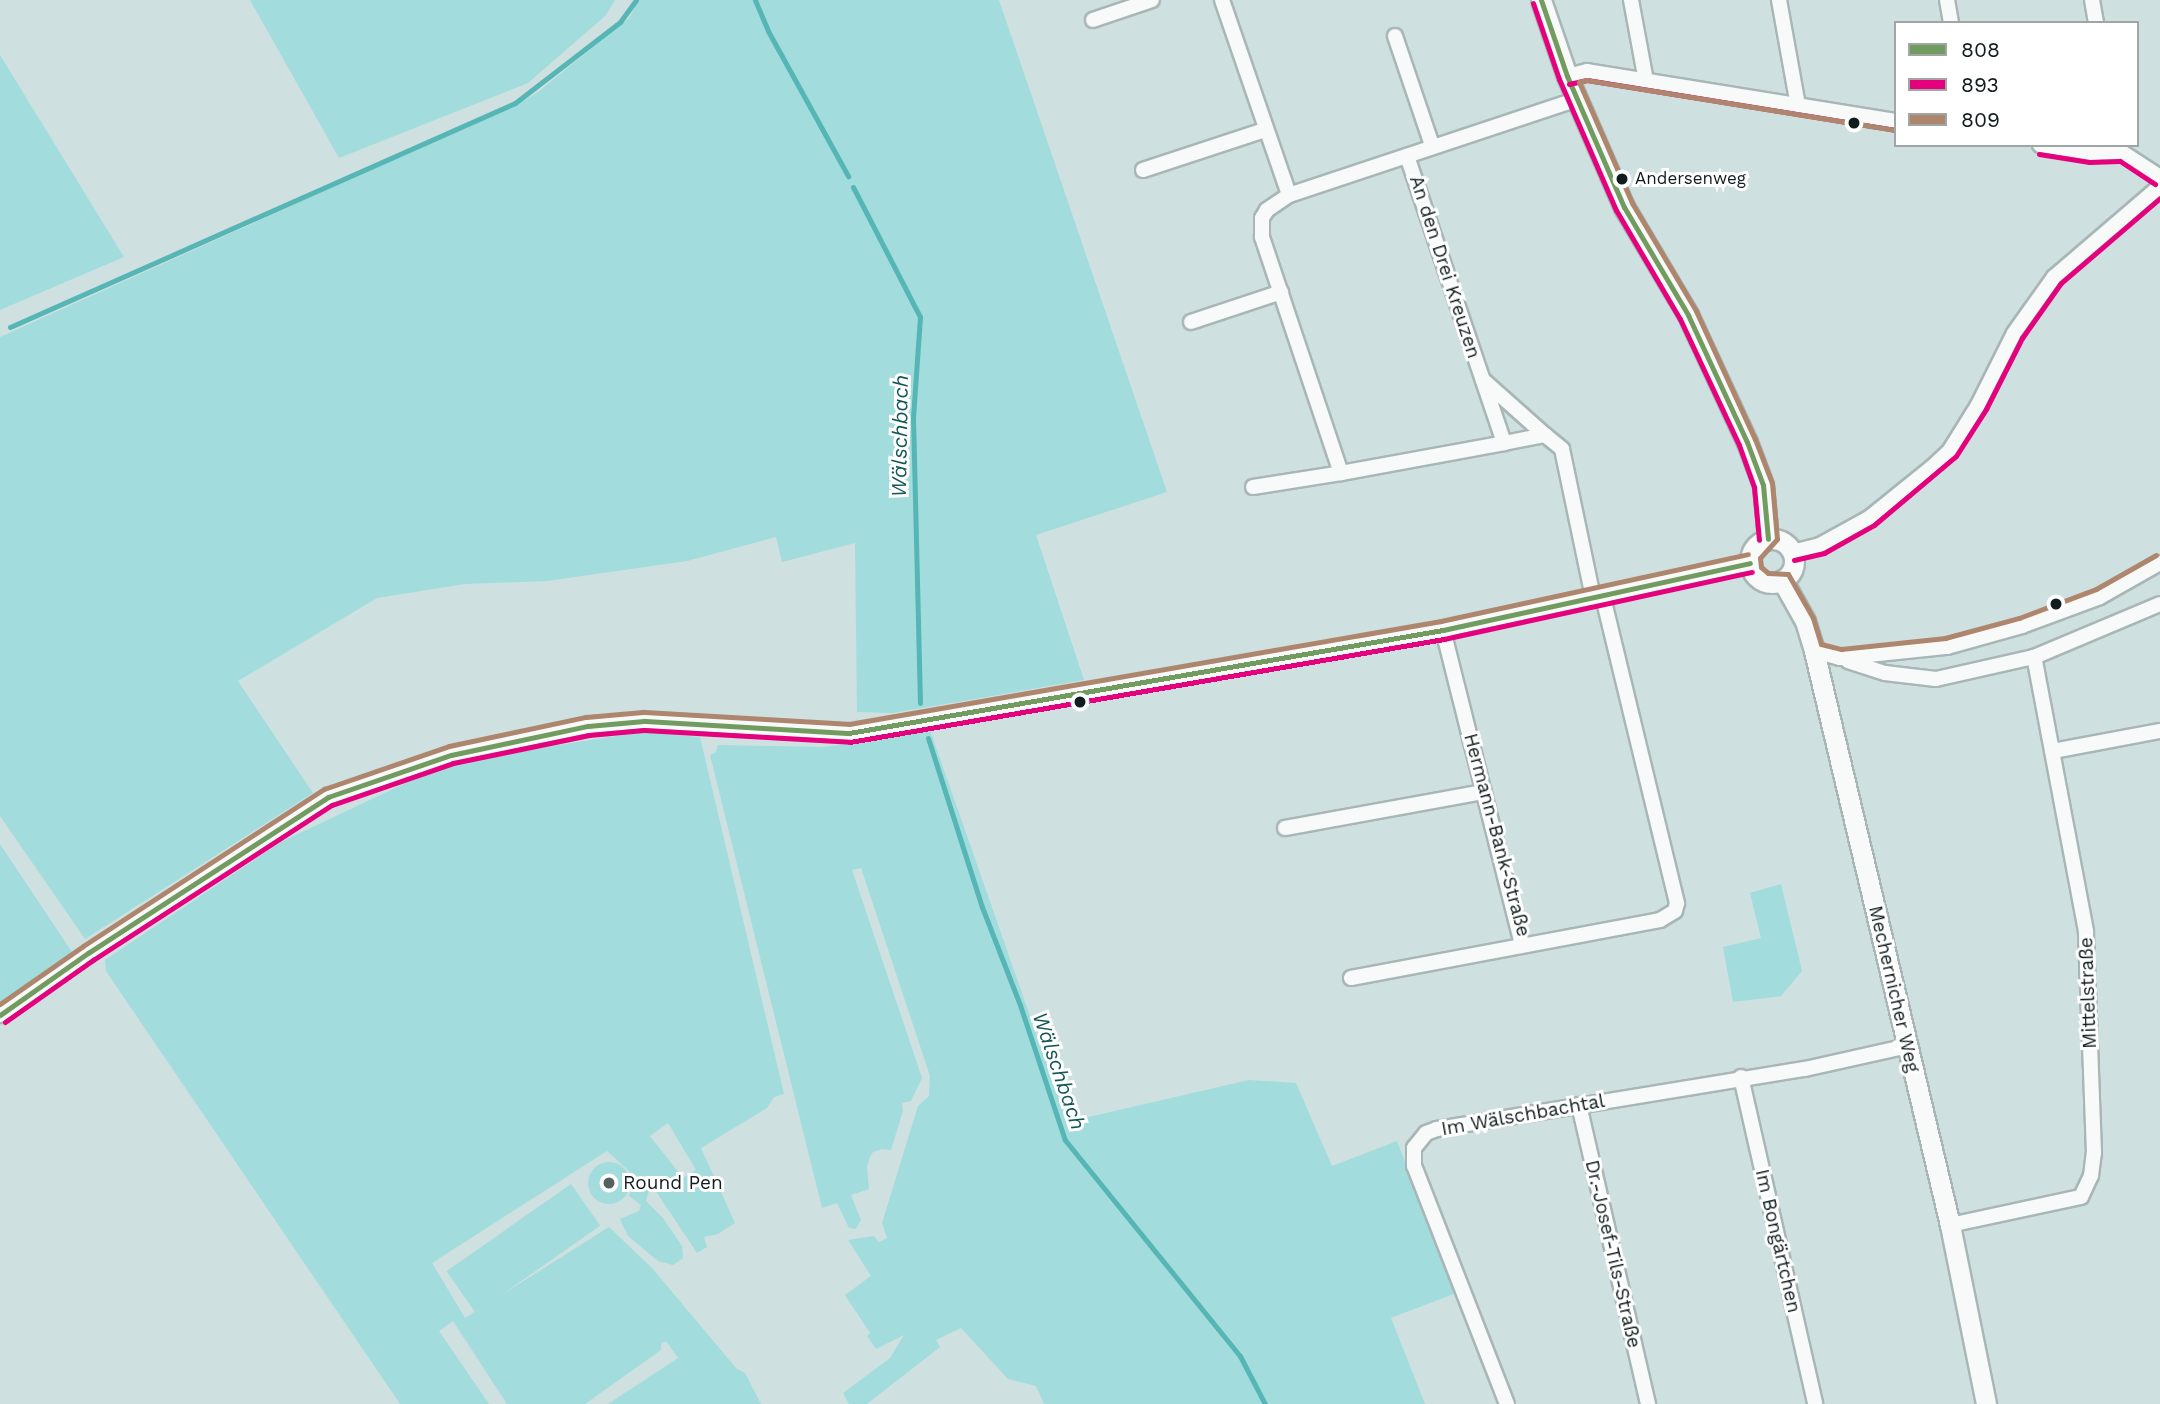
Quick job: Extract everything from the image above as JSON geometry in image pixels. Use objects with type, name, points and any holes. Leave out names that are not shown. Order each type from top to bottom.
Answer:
[{"type":"street","points":[[1093,20],[1152,0]]},
{"type":"street","points":[[1222,0],[1289,195]]},
{"type":"street","points":[[1541,0],[1567,76],[1624,207],[1688,315],[1747,442],[1763,485],[1768,539]]},
{"type":"street","points":[[1631,0],[1646,81]]},
{"type":"street","points":[[1779,0],[1798,106]]},
{"type":"street","points":[[1947,0],[1951,21]]},
{"type":"street","points":[[2092,0],[2096,21]]},
{"type":"street","points":[[1395,36],[1432,145]]},
{"type":"street","points":[[1567,76],[1587,71],[1894,121]]},
{"type":"street","points":[[1341,473],[1261,229],[1267,210],[1289,195],[1407,156],[1432,145],[1577,99]]},
{"type":"street","points":[[1143,170],[1265,130]]},
{"type":"street","points":[[2052,147],[2090,153],[2120,148],[2160,177]]},
{"type":"street","name":"An den Drei Kreuzen","points":[[1407,156],[1504,443]]},
{"type":"street","points":[[1791,552],[1820,545],[1869,518],[1950,450],[1978,405],[2014,333],[2054,277],[2160,186]]},
{"type":"street","points":[[1191,322],[1281,292]]},
{"type":"street","name":"An den Drei Kreuzen","points":[[1482,378],[1562,449],[1598,597]]},
{"type":"street","points":[[1253,487],[1545,435]]},
{"type":"street","points":[[1768,539],[1784,543],[1791,552],[1793,565],[1782,580],[1774,583],[1758,578],[1750,563],[1754,548],[1768,539]]},
{"type":"street","points":[[0,1015],[88,953],[328,797],[451,755],[588,726],[644,721],[849,733],[1444,630],[1750,563]]},
{"type":"street","points":[[1840,658],[1947,647],[2022,626],[2099,597],[2160,564]]},
{"type":"street","name":"Mechernicher Weg","points":[[1782,580],[1805,621],[1814,651],[1950,1225],[1986,1404]]},
{"type":"street","name":"Hermann-Bank-Straße","points":[[1444,630],[1522,944],[1660,920],[1670,916],[1677,903],[1598,597]]},
{"type":"street","points":[[1814,651],[1885,673],[1936,679],[2034,657],[2160,604]]},
{"type":"street","name":"Mittelstraße","points":[[1950,1225],[2081,1197],[2091,1176],[2094,1153],[2086,931],[2034,657]]},
{"type":"street","points":[[2053,751],[2160,731]]},
{"type":"street","points":[[1284,828],[1484,792]]},
{"type":"street","points":[[1350,978],[1468,958],[1522,944]]},
{"type":"street","name":"Im Wälschbachtal","points":[[1507,1404],[1414,1166],[1414,1148],[1426,1133],[1741,1077],[1805,1069],[1908,1046]]},
{"type":"street","name":"Im Bongärtchen","points":[[1741,1077],[1815,1404]]},
{"type":"street","name":"Dr.-Josef-Tils-Straße","points":[[1579,1105],[1648,1404]]},
{"type":"shaded area","points":[[250,0],[615,0],[605,16],[528,83],[339,158]]},
{"type":"shaded area","points":[[639,0],[999,0],[1167,492],[1036,535],[1084,680],[893,713],[857,712],[855,543],[782,562],[776,537],[687,561],[547,581],[465,584],[377,598],[238,681],[313,793],[85,939],[0,816],[0,337],[516,105],[538,92],[629,18]]},
{"type":"shaded area","points":[[0,55],[124,257],[0,310]]},
{"type":"shaded area","points":[[930,730],[1067,1122],[1249,1080],[1296,1083],[1332,1166],[1397,1141],[1456,1293],[1391,1318],[1425,1404],[1044,1404],[1036,1386],[1008,1379],[961,1328],[936,1340],[940,1347],[867,1404],[849,1404],[843,1393],[890,1358],[904,1335],[876,1349],[867,1336],[870,1333],[845,1295],[871,1276],[848,1240],[874,1236],[879,1242],[887,1238],[882,1223],[918,1106],[929,1096],[930,1076],[861,868],[852,870],[922,1078],[911,1101],[902,1103],[903,1111],[891,1150],[873,1152],[870,1157],[867,1166],[869,1189],[851,1195],[861,1220],[856,1229],[849,1228],[837,1203],[822,1208],[710,755],[716,752],[718,745],[822,747],[871,742]]},
{"type":"shaded area","points":[[641,732],[700,737],[784,1094],[774,1097],[767,1108],[701,1148],[735,1223],[718,1234],[704,1237],[707,1247],[697,1253],[651,1184],[646,1201],[663,1218],[682,1246],[683,1258],[673,1265],[658,1261],[628,1236],[620,1219],[639,1211],[641,1205],[629,1196],[634,1180],[629,1171],[607,1151],[432,1263],[465,1318],[609,1227],[652,1268],[736,1368],[745,1373],[761,1404],[608,1404],[678,1358],[666,1341],[661,1344],[661,1350],[585,1404],[507,1404],[453,1321],[439,1331],[489,1404],[400,1404],[106,971],[105,960],[281,842],[450,762]],"holes":[[[668,1123],[696,1170],[683,1178],[650,1136]]]},
{"type":"shaded area","points":[[0,844],[72,952],[0,1002]]},
{"type":"shaded area","points":[[1781,884],[1802,971],[1781,996],[1733,1002],[1723,947],[1761,938],[1750,893]]},
{"type":"shaded area","name":"Round Pen","points":[[609,1162],[624,1168],[630,1183],[624,1198],[609,1204],[594,1198],[588,1183],[594,1168]]},
{"type":"shaded area","points":[[571,1184],[600,1226],[476,1313],[446,1271]]},
{"type":"waterway","points":[[10,327],[515,103],[620,22],[636,0]]},
{"type":"waterway","name":"Wälschbach","points":[[755,0],[768,31],[848,176]]},
{"type":"waterway","name":"Wälschbach","points":[[853,187],[920,317],[913,417],[920,703]]},
{"type":"waterway","name":"Wälschbach","points":[[928,738],[982,907],[1020,1005],[1065,1140],[1240,1356],[1265,1404]]},
{"type":"transit line","name":"808","points":[[1541,0],[1567,76],[1624,207],[1688,315],[1747,442],[1763,485],[1768,539]]},
{"type":"transit line","name":"893","points":[[1533,3],[1559,79],[1616,210],[1680,319],[1739,445],[1754,487],[1759,540]]},
{"type":"transit line","name":"893","points":[[1569,84],[1587,80],[1894,130]]},
{"type":"transit line","name":"809","points":[[1894,130],[1587,80],[1579,82],[1632,203],[1696,311],[1755,439],[1772,483],[1777,539],[1760,558],[1761,567],[1768,573],[1788,574],[1813,618],[1821,644],[1841,649],[1945,638],[2019,618],[2096,589],[2156,555]]},
{"type":"transit line","name":"893","points":[[2039,154],[2089,162],[2120,161],[2155,184]]},
{"type":"transit line","name":"893","points":[[1794,560],[1824,553],[1874,525],[1956,456],[1986,409],[2022,338],[2061,283],[2160,198]]},
{"type":"transit line","name":"809","points":[[0,1004],[83,946],[324,789],[449,746],[586,717],[643,712],[849,724],[1441,621],[1748,554]]},
{"type":"transit line","name":"808","points":[[0,1015],[88,953],[328,797],[451,755],[588,726],[644,721],[849,733],[1443,630],[1750,563]]},
{"type":"transit line","name":"893","points":[[5,1022],[93,960],[332,805],[453,763],[589,735],[644,730],[850,742],[1444,639],[1752,572]]},
{"type":"place","name":"Andersenweg","points":[[1622,179]]},
{"type":"place","name":"Round Pen","points":[[609,1183]]}]
